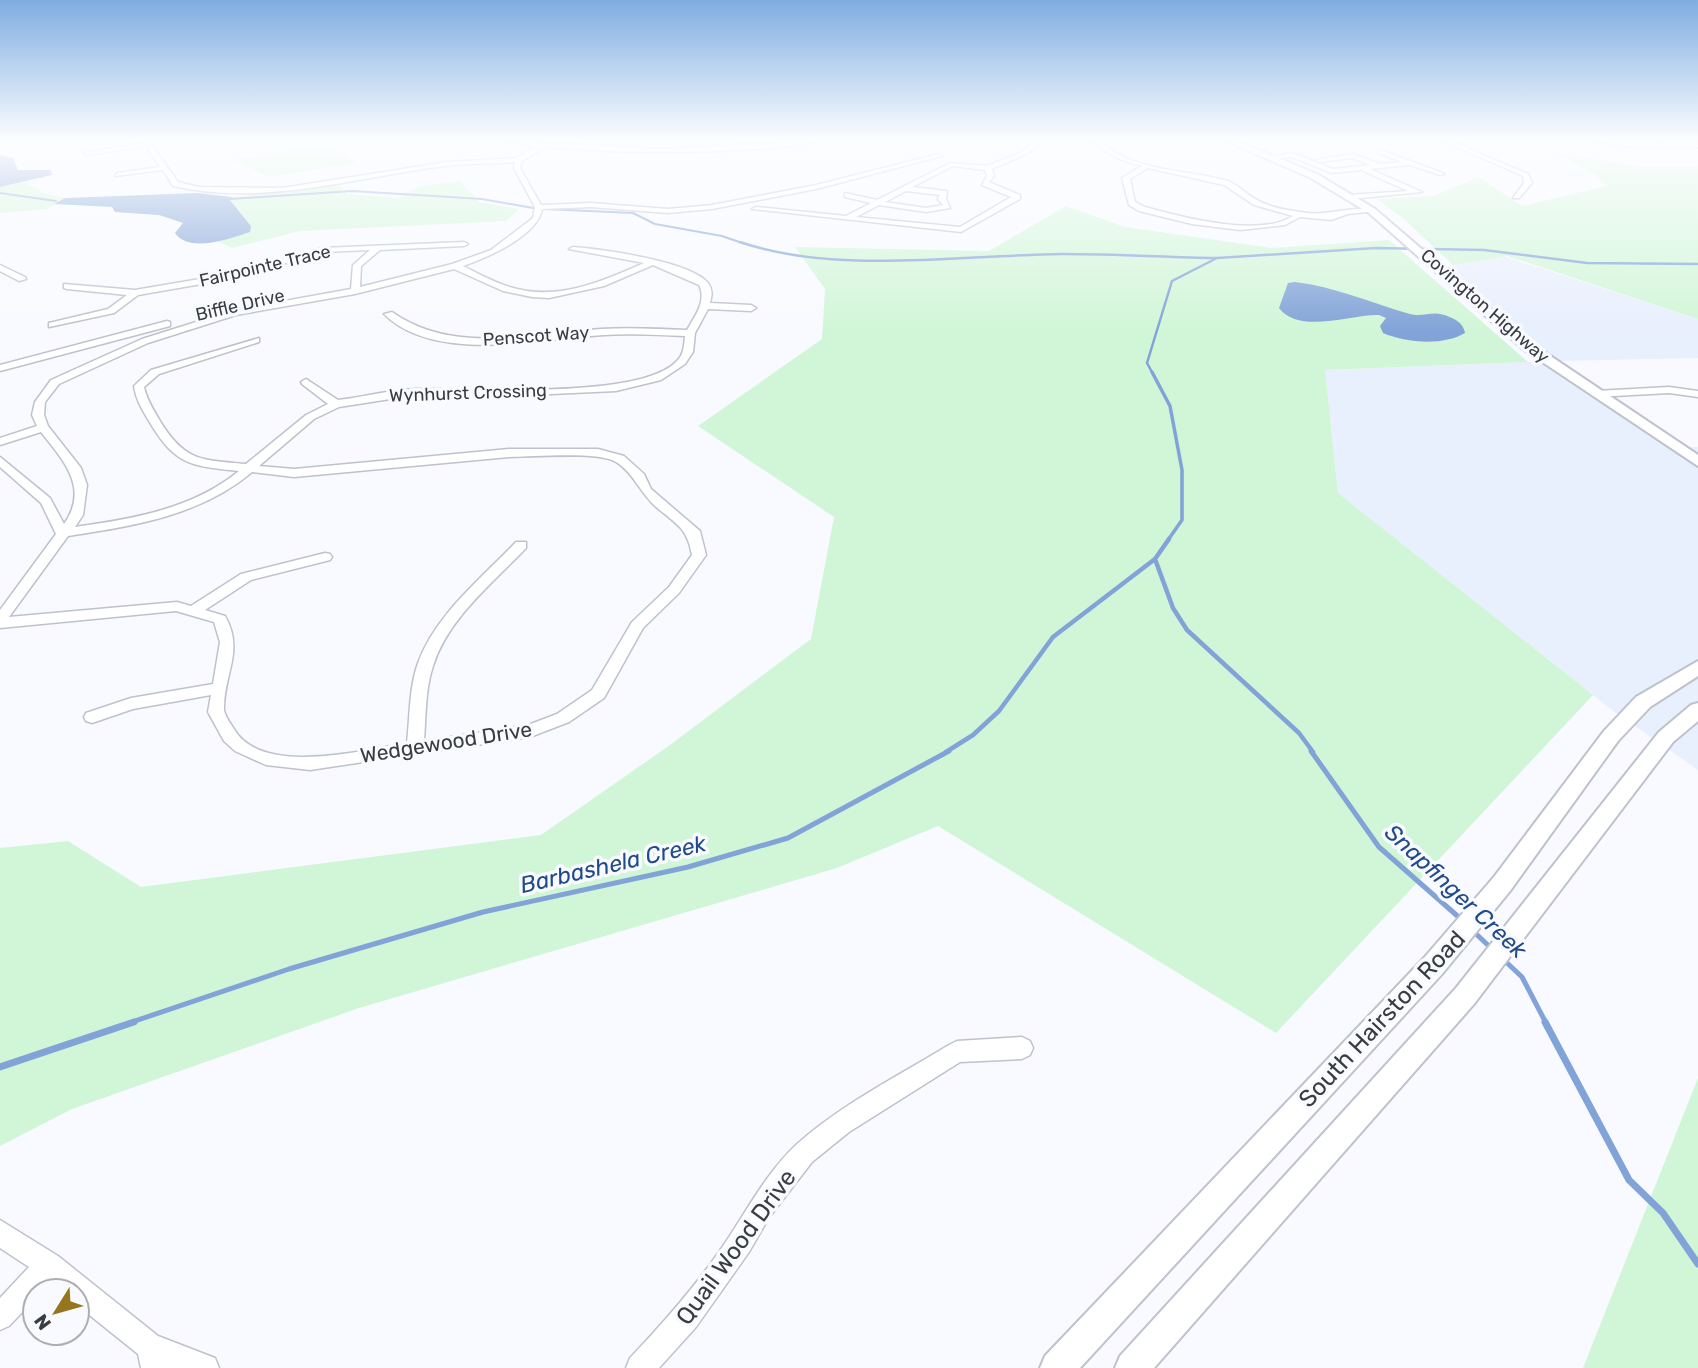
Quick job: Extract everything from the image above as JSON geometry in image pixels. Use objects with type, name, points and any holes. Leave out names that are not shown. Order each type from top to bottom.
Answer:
[{"type":"main road","name":"Covington Highway","points":[[1363,205],[1403,236],[1504,328],[1698,462]]},
{"type":"main road","name":"South Hairston Road","points":[[1057,1368],[1433,966],[1502,884],[1611,736],[1643,702],[1698,667]]},
{"type":"main road","name":"South Hairston Road","points":[[1132,1368],[1465,996],[1534,911],[1666,737],[1698,710]]},
{"type":"street","points":[[539,207],[591,205],[678,211],[713,205]]},
{"type":"street","points":[[848,218],[871,205]]},
{"type":"street","points":[[896,205],[933,210],[947,205]]},
{"type":"street","points":[[756,209],[961,230],[1004,205]]},
{"type":"street","points":[[1135,205],[1142,209],[1217,228],[1245,230],[1298,216]]},
{"type":"street","points":[[1255,205],[1298,216],[1374,212]]},
{"type":"street","name":"Biffle Drive","points":[[43,426],[38,415],[40,402],[55,382],[96,362],[145,341],[234,313],[455,266],[494,252],[524,232],[537,219],[539,207]]},
{"type":"street","name":"Fairpointe Trace","points":[[67,286],[135,293],[236,275],[322,250],[464,244]]},
{"type":"street","points":[[355,288],[358,265],[377,249]]},
{"type":"street","points":[[573,249],[650,263],[692,277],[703,284],[708,293],[705,306],[751,308]]},
{"type":"street","points":[[455,266],[512,291],[543,295],[590,289],[650,263]]},
{"type":"street","points":[[0,268],[22,279],[0,284]]},
{"type":"street","name":"Biffle Drive","points":[[1,367],[231,305],[287,294],[355,288]]},
{"type":"street","points":[[52,326],[111,311],[135,293]]},
{"type":"street","name":"Wynhurst Crossing","points":[[62,533],[123,524],[171,512],[214,493],[310,416],[337,404],[416,392],[485,394],[630,385],[657,378],[680,364],[688,352],[690,333],[705,306]]},
{"type":"street","name":"Penscot Way","points":[[389,314],[394,319],[420,330],[466,340],[504,341],[614,332],[690,333]]},
{"type":"street","name":"Wedgewood Drive","points":[[196,609],[220,619],[228,642],[216,712],[230,737],[241,747],[266,759],[310,764],[530,731],[563,718],[591,701],[620,660],[637,625],[674,590],[699,555],[695,534],[646,491],[640,477],[626,464],[598,453],[509,453],[294,473],[184,457],[168,444],[141,399],[139,386],[155,372],[256,340]]},
{"type":"street","points":[[67,351],[87,353],[96,362]]},
{"type":"street","points":[[306,382],[337,404]]},
{"type":"street","points":[[1596,394],[1669,390],[1698,394]]},
{"type":"street","points":[[0,442],[28,434],[43,426],[75,468],[81,485],[77,515],[0,622]]},
{"type":"street","points":[[0,461],[47,501],[62,533]]},
{"type":"street","points":[[415,749],[425,665],[431,649],[444,629],[521,545]]},
{"type":"street","points":[[0,622],[147,607],[177,606],[196,609],[246,577],[265,569],[325,556]]},
{"type":"street","points":[[92,717],[131,704],[220,688]]},
{"type":"street","name":"Quail Wood Drive","points":[[640,1368],[687,1318],[740,1243],[759,1210],[804,1154],[841,1124],[957,1052],[1022,1048]]},
{"type":"street","points":[[0,1233],[50,1265],[152,1357],[205,1368]]},
{"type":"street","points":[[0,1317],[50,1265]]},
{"type":"shaded area","points":[[1503,256],[1698,319],[1698,358],[1557,361],[1683,447],[1698,447],[1698,770],[1612,710],[1338,493],[1325,370],[1554,361],[1450,277],[1453,265]]},
{"type":"green space","points":[[0,205],[54,205],[47,209],[0,213]]},
{"type":"green space","points":[[235,205],[495,205],[519,209],[506,221],[300,231],[232,248],[217,241],[228,239],[251,226]]},
{"type":"green space","points":[[1385,205],[1698,205],[1698,319],[1507,256],[1453,265]]},
{"type":"green space","points":[[1066,206],[1125,227],[1272,248],[1389,240],[1528,362],[1325,370],[1338,493],[1593,695],[1276,1033],[938,826],[837,868],[359,1008],[72,1109],[0,1146],[0,848],[68,841],[141,887],[541,835],[670,745],[811,639],[834,517],[698,426],[822,339],[825,289],[795,247],[989,251]]},
{"type":"green space","points":[[1698,1078],[1698,1368],[1583,1368]]},
{"type":"water","points":[[70,205],[234,205],[251,226],[250,232],[232,238],[211,243],[190,243],[175,233],[183,223],[159,215],[115,212],[112,207]]},
{"type":"water","points":[[1288,283],[1339,291],[1410,314],[1445,315],[1459,322],[1465,333],[1446,340],[1424,342],[1383,333],[1380,326],[1386,318],[1379,315],[1312,322],[1300,320],[1288,316],[1279,308]]},
{"type":"waterway","points":[[515,205],[533,208]]},
{"type":"waterway","points":[[545,209],[633,213],[655,224],[722,236],[745,244]]},
{"type":"waterway","points":[[740,242],[777,252],[857,261],[1062,254],[1216,258]]},
{"type":"waterway","name":"Snapfinger Creek","points":[[1153,374],[1147,363],[1172,281],[1217,258],[1376,248],[1484,250],[1587,263],[1698,264]]},
{"type":"waterway","name":"Snapfinger Creek","points":[[1152,372],[1170,406],[1182,470],[1182,520],[1168,540]]},
{"type":"waterway","name":"Snapfinger Creek","points":[[1155,559],[1169,539]]},
{"type":"waterway","name":"Barbashela Creek","points":[[946,752],[973,735],[999,711],[1053,637],[1155,559]]},
{"type":"waterway","name":"Snapfinger Creek","points":[[1155,559],[1173,608],[1187,630],[1299,733],[1313,752]]},
{"type":"waterway","name":"Barbashela Creek","points":[[129,1023],[289,969],[483,912],[688,867],[788,838],[949,751]]},
{"type":"waterway","name":"Snapfinger Creek","points":[[1311,751],[1379,847],[1462,920]]},
{"type":"waterway","name":"Snapfinger Creek","points":[[1473,931],[1492,949]]},
{"type":"waterway","name":"Snapfinger Creek","points":[[1504,960],[1522,977],[1546,1023]]},
{"type":"waterway","name":"Barbashela Creek","points":[[0,1067],[134,1022]]},
{"type":"waterway","name":"Snapfinger Creek","points":[[1545,1022],[1629,1180],[1663,1213],[1698,1264]]}]
